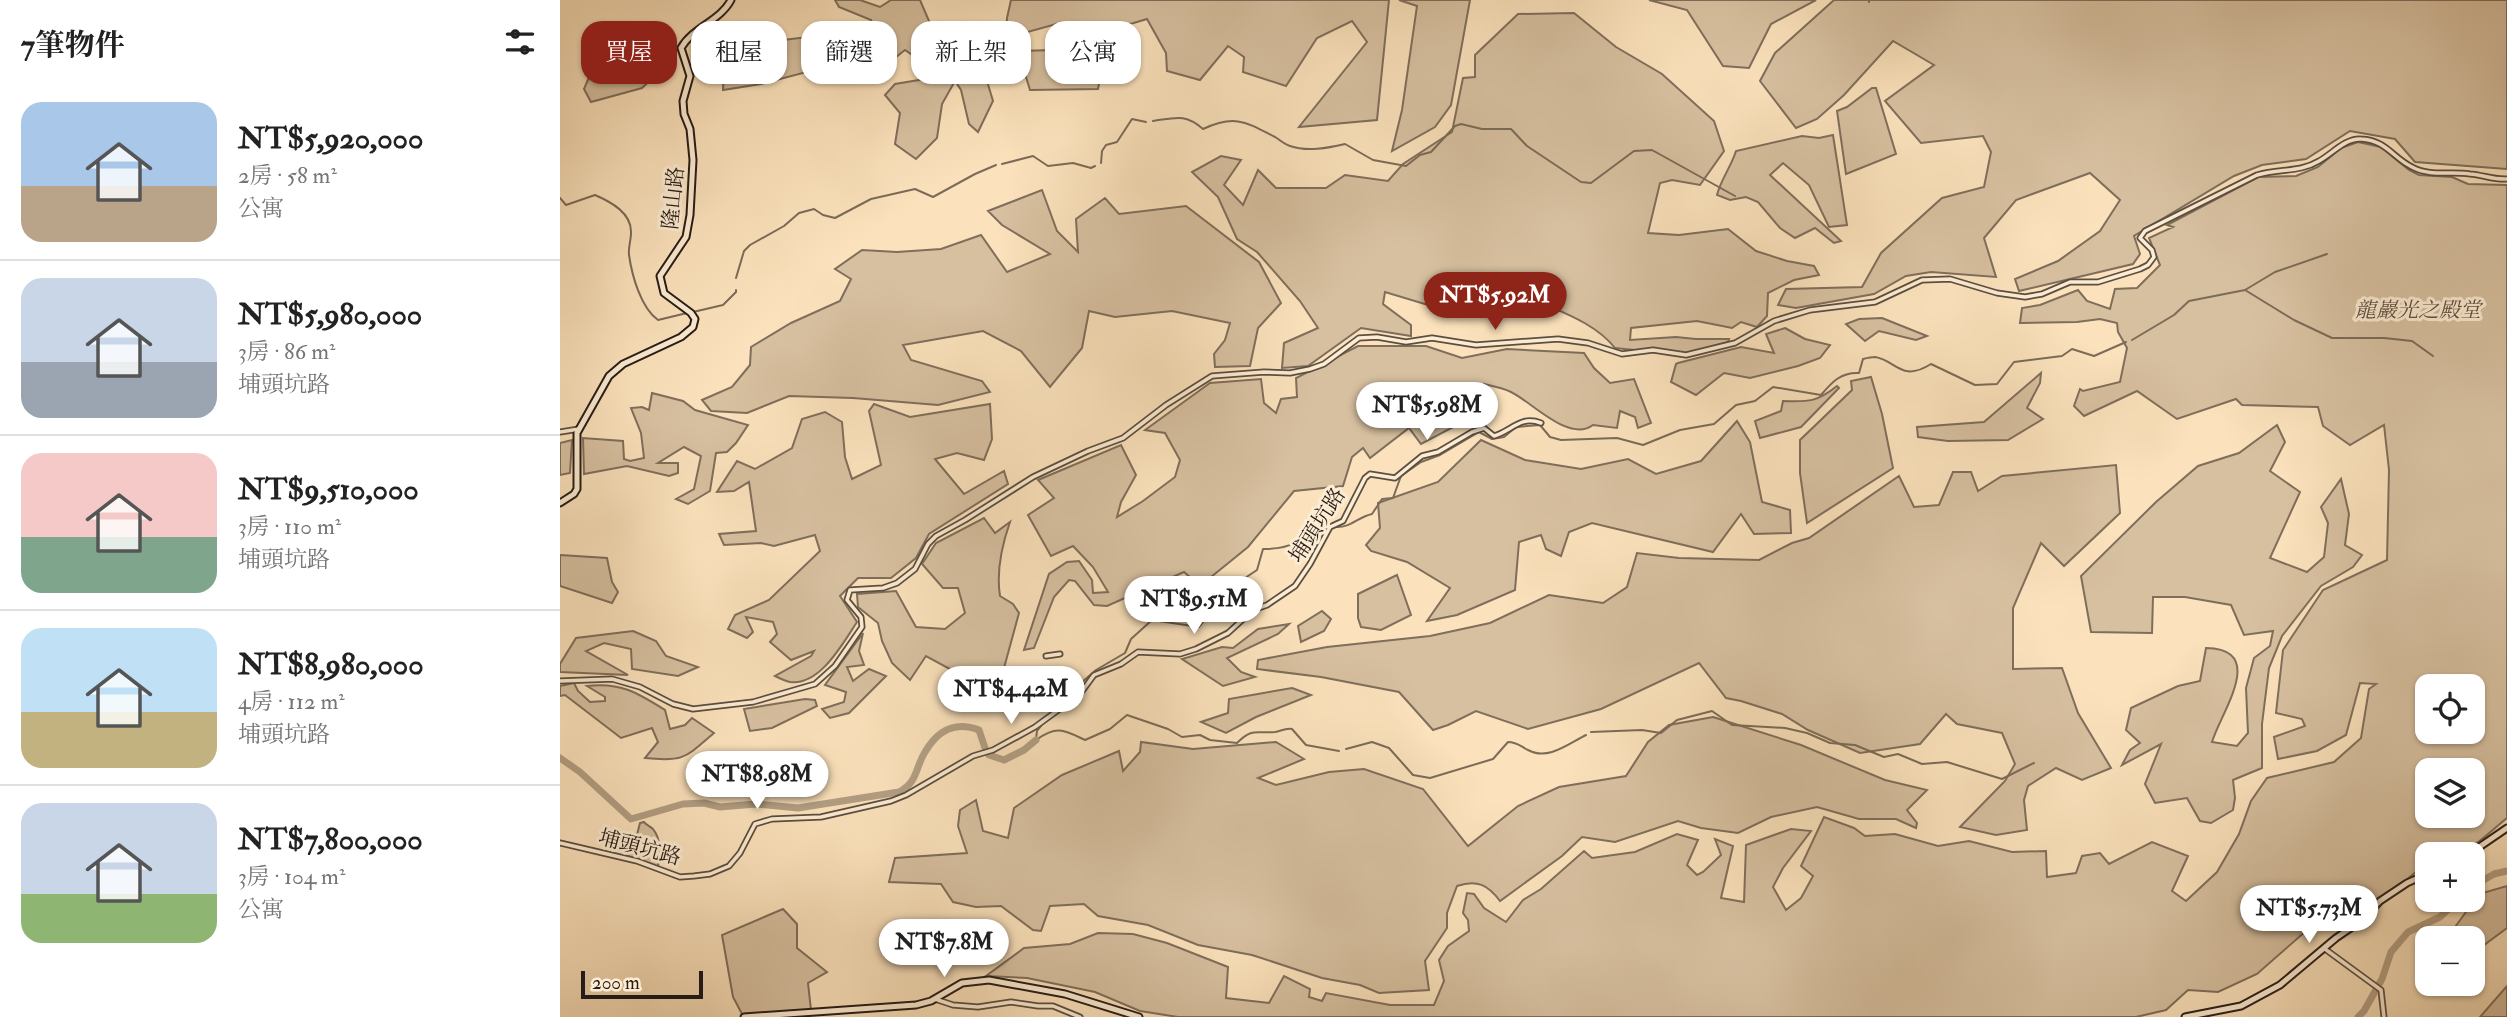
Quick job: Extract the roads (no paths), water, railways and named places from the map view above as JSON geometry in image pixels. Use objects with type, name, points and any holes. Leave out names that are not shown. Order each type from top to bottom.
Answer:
[{"type":"street","name":"隆山路","points":[[560,503],[574,495],[578,489],[577,433],[609,376],[623,364],[688,333],[693,327],[695,319],[691,312],[664,293],[660,276],[686,237],[690,215],[693,160],[690,129],[684,114],[683,101],[690,76],[681,48],[687,38],[727,8],[731,0]]},
{"type":"street","points":[[560,681],[612,679],[640,687],[673,704],[693,709],[753,702],[815,684],[835,666],[862,627],[861,617],[847,600],[850,590],[883,588],[897,583],[915,569],[928,544],[936,536],[1033,477],[1088,450],[1123,438],[1166,405],[1212,376],[1290,373],[1310,369],[1324,363],[1359,338],[1377,337],[1406,342],[1432,338],[1476,345],[1558,340],[1588,343],[1622,354],[1653,350],[1686,355],[1735,343],[1774,321],[1810,310],[1875,302],[1922,281],[1951,279],[1997,293],[2025,297],[2042,294],[2070,282],[2098,282],[2140,269],[2148,265],[2154,257],[2152,250],[2140,238],[2145,231],[2257,175],[2298,170],[2360,139],[2388,147],[2407,165],[2421,171],[2507,179]]},
{"type":"street","name":"埔頭坑路","points":[[560,843],[637,861],[680,877],[710,874],[729,866],[740,853],[755,824],[772,819],[821,817],[906,795],[973,756],[999,747],[1035,727],[1080,694],[1094,675],[1121,664],[1138,652],[1180,654],[1228,633],[1253,610],[1267,605],[1295,586],[1310,565],[1329,527],[1343,521],[1370,474],[1395,478],[1422,456],[1438,452],[1484,428],[1494,436],[1514,423],[1535,420],[1541,423]]},
{"type":"street","points":[[560,432],[579,429]]},
{"type":"street","points":[[1046,656],[1060,654]]},
{"type":"street","points":[[2485,843],[2507,828]]},
{"type":"street","points":[[2185,1017],[2241,1006],[2255,1000],[2280,985],[2381,901],[2415,879]]},
{"type":"street","points":[[2325,949],[2382,993],[2384,1017]]},
{"type":"street","points":[[744,1017],[916,1005],[935,999],[962,983],[989,980],[1065,994],[1139,1017]]},
{"type":"street","points":[[935,999],[953,1005],[978,1007],[1011,1002],[1053,1006],[1080,1017]]},
{"type":"waterway","points":[[1101,163],[1102,151],[1106,145],[1117,142],[1132,119],[1146,122]]},
{"type":"waterway","points":[[1153,121],[1185,119],[1203,129],[1224,122],[1240,122],[1297,148],[1317,149],[1345,144],[1373,160],[1406,166],[1420,155],[1431,152],[1455,126],[1461,124],[1482,129],[1511,129],[1527,146],[1581,182],[1591,183],[1634,151],[1652,150],[1735,196]]},
{"type":"waterway","points":[[1002,164],[1033,156],[1048,166],[1073,163],[1091,168],[1095,166]]},
{"type":"waterway","points":[[736,278],[744,251],[784,226],[799,213],[814,209],[835,218],[871,199],[915,189],[933,197],[996,165]]},
{"type":"waterway","points":[[560,198],[566,205],[595,195],[619,209],[630,226],[630,263],[638,291],[647,308],[658,320],[687,313]]},
{"type":"waterway","points":[[2245,290],[2275,272],[2327,254]]},
{"type":"waterway","points":[[693,312],[723,305],[736,290]]},
{"type":"waterway","points":[[2132,340],[2174,315],[2189,301],[2245,290],[2294,320],[2332,338],[2412,341],[2433,356]]},
{"type":"waterway","points":[[1336,527],[1346,526],[1372,514],[1382,499],[1393,498],[1401,476],[1421,462],[1440,455],[1479,432],[1492,439],[1504,437],[1516,427],[1540,425],[1550,437],[1561,440],[1617,438],[1643,445],[1680,430],[1714,424],[1736,405],[1755,401],[1773,387],[1821,395],[1837,379],[1847,374],[1859,373],[1863,359],[1875,357],[1906,371],[1921,369],[1931,364],[1975,385],[1997,384],[2014,362],[2062,356],[2072,349],[2094,356],[2126,342]]},
{"type":"waterway","points":[[1051,713],[1071,698],[1081,683],[1096,670],[1125,653],[1131,639],[1152,620],[1199,627],[1230,588],[1257,570],[1263,549],[1290,546],[1301,540],[1310,530],[1324,527]]},
{"type":"waterway","points":[[1591,732],[1642,730],[1661,733],[1677,720],[1712,711],[1732,725],[1785,728],[1807,733],[1830,743],[1855,745],[1884,757],[1898,754],[1922,764],[1947,762],[2002,779],[2034,763]]},
{"type":"waterway","points":[[1036,740],[1055,731],[1085,740],[1110,729],[1127,715],[1168,729],[1182,737],[1200,735],[1210,740],[1237,743],[1251,733],[1292,729],[1306,745],[1339,751]]},
{"type":"waterway","points":[[1036,739],[1041,726]]},
{"type":"waterway","points":[[560,758],[580,772],[631,819],[683,804],[704,803],[720,807],[756,804],[798,808],[899,792],[910,784],[930,744],[941,733],[955,727],[979,730],[986,751]]},
{"type":"waterway","points":[[1346,749],[1372,742],[1389,748],[1413,775],[1430,778],[1493,759],[1508,742],[1543,754],[1558,750],[1586,735]]},
{"type":"waterway","points":[[989,755],[1004,760],[1024,750],[1036,740]]},
{"type":"waterway","points":[[2485,879],[2507,871]]},
{"type":"waterway","points":[[2358,1017],[2382,979],[2391,952],[2408,932],[2445,912]]},
{"type":"park label","name":"龍巖光之殿堂","points":[[2418,310]]}]
